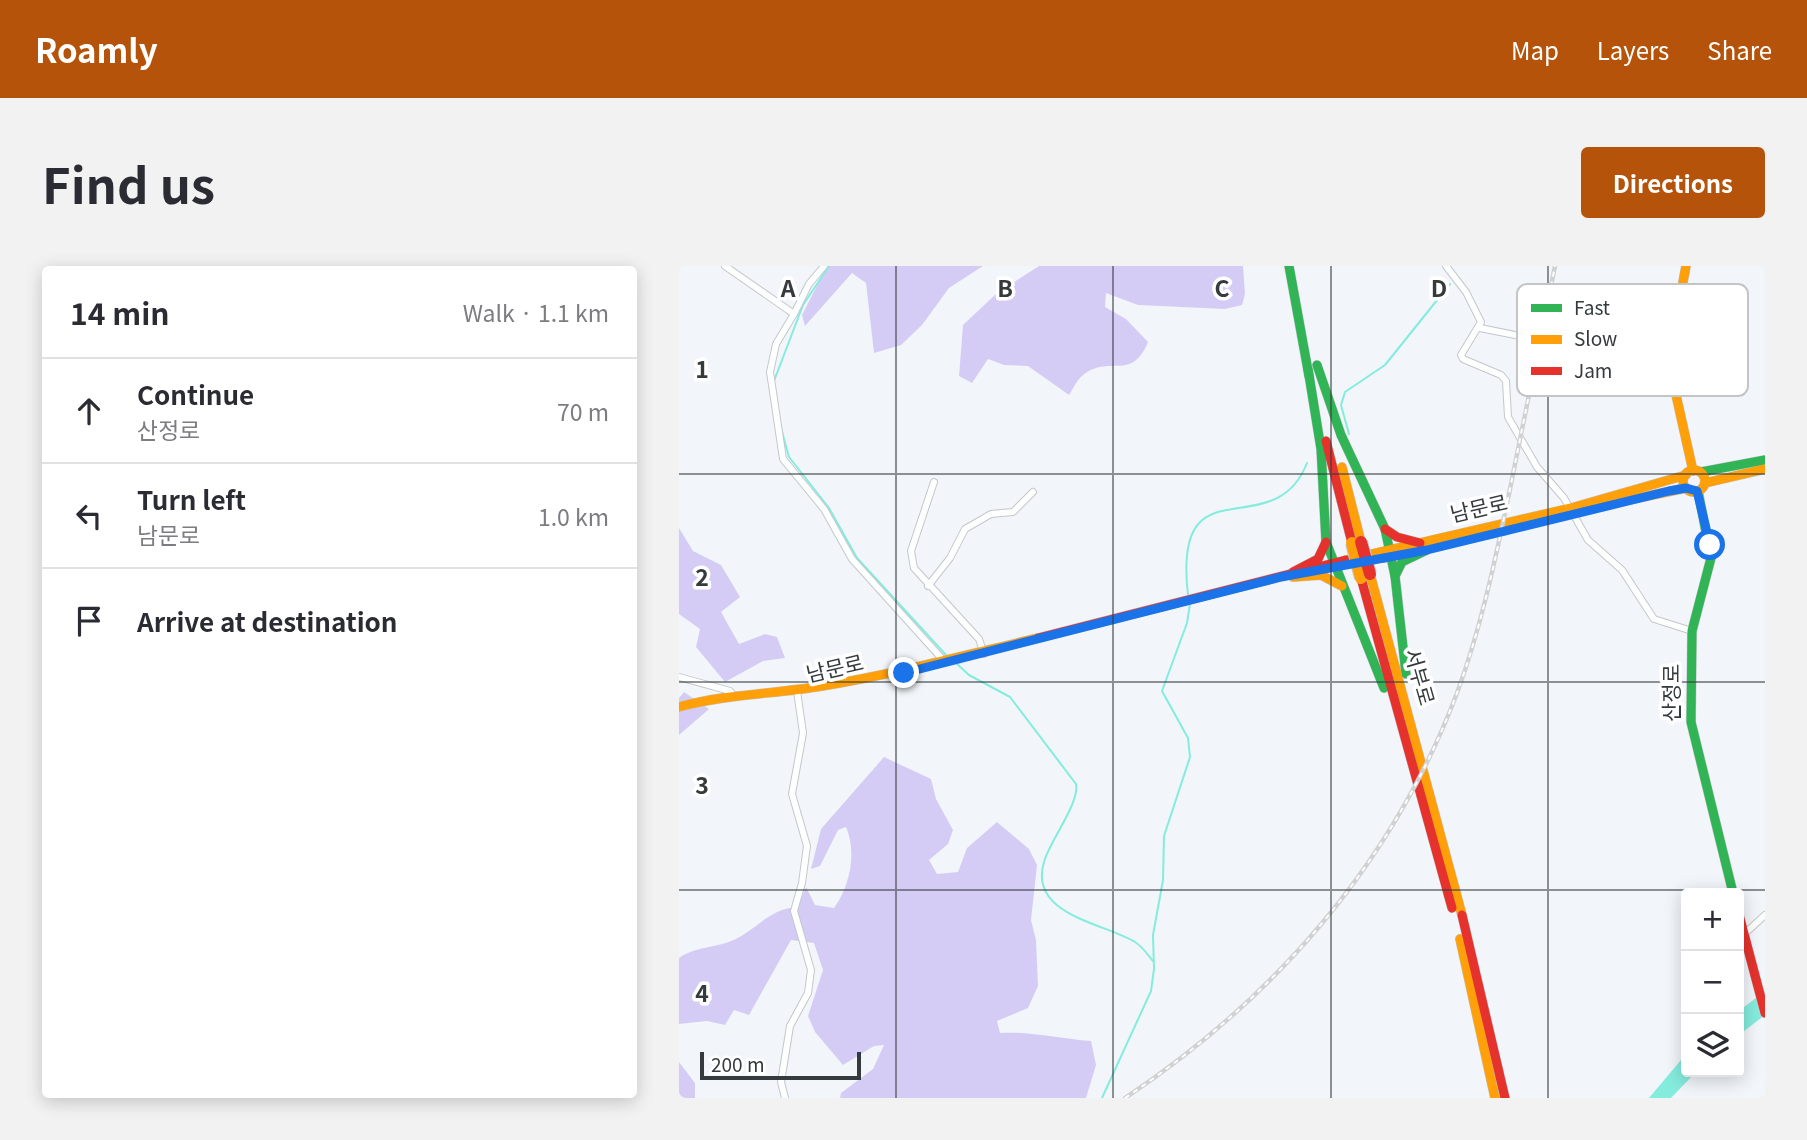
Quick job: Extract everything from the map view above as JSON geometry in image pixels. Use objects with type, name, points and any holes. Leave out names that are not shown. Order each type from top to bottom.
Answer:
[{"type":"main road","name":"서부로","points":[[1289,266],[1356,542],[1417,762],[1497,1091],[1506,1098]]},
{"type":"main road","name":"서부로","points":[[1297,266],[1312,367]]},
{"type":"main road","name":"산정로","points":[[1683,284],[1686,266]]},
{"type":"main road","points":[[1312,367],[1385,529],[1395,576],[1402,656],[1417,762]]},
{"type":"main road","points":[[1312,367],[1327,542],[1342,586],[1417,762]]},
{"type":"main road","name":"산정로","points":[[1675,396],[1711,558],[1692,631],[1692,737],[1732,888]]},
{"type":"main road","name":"남문로","points":[[679,709],[735,699],[797,694],[1573,510],[1662,484],[1695,480],[1764,465]]},
{"type":"main road","points":[[1385,529],[1397,537],[1423,546]]},
{"type":"main road","points":[[1289,576],[1318,559],[1327,542]]},
{"type":"main road","points":[[1395,576],[1408,557],[1423,546]]},
{"type":"main road","points":[[1289,576],[1321,575],[1342,586]]},
{"type":"main road","points":[[1744,945],[1765,1013]]},
{"type":"street","points":[[725,266],[794,314]]},
{"type":"street","points":[[824,266],[809,284],[776,344],[770,372],[783,459],[824,509],[852,559],[949,659]]},
{"type":"street","points":[[1446,266],[1479,317],[1480,327],[1461,355],[1470,364],[1501,375],[1506,381],[1508,417],[1537,467],[1573,510],[1588,540],[1622,570],[1654,619],[1692,631]]},
{"type":"street","points":[[1480,327],[1517,335]]},
{"type":"street","points":[[934,482],[911,551],[913,568],[987,651]]},
{"type":"street","points":[[928,586],[950,558],[965,529],[991,514],[1013,512],[1033,492]]},
{"type":"street","points":[[679,677],[723,689],[735,699]]},
{"type":"street","points":[[785,1098],[781,1082],[790,1026],[808,993],[811,970],[794,911],[807,846],[792,794],[803,733],[797,694]]},
{"type":"street","points":[[1744,933],[1765,915]]},
{"type":"shaded area","points":[[827,266],[983,266],[949,288],[922,325],[901,345],[874,353],[866,283],[852,273],[805,326],[802,315]]},
{"type":"shaded area","points":[[1039,266],[1243,266],[1245,294],[1242,305],[1225,309],[1138,305],[1106,293],[1105,307],[1126,319],[1148,342],[1141,354],[1127,365],[1101,367],[1082,376],[1069,395],[1028,366],[1004,365],[988,359],[972,383],[959,376],[963,325],[997,293]]},
{"type":"shaded area","points":[[679,528],[693,551],[721,565],[740,597],[721,612],[739,644],[765,634],[777,637],[785,658],[763,661],[725,682],[696,647],[700,629],[679,614]]},
{"type":"shaded area","points":[[684,692],[709,709],[679,735],[679,698]]},
{"type":"shaded area","points":[[884,757],[931,779],[936,799],[953,830],[948,844],[929,860],[937,874],[958,872],[967,848],[997,822],[1029,849],[1037,865],[1031,920],[1036,940],[1038,986],[1028,1008],[997,1021],[1000,1033],[1091,1041],[1096,1065],[1086,1098],[840,1098],[841,1093],[873,1069],[884,1045],[874,1046],[843,1065],[815,1032],[808,1016],[823,970],[814,943],[791,940],[749,1015],[734,1010],[725,1025],[707,1021],[679,1024],[679,958],[731,941],[779,911],[798,907],[806,887],[815,905],[834,908],[848,879],[851,847],[846,827],[838,830],[820,866],[811,869],[821,829]]},
{"type":"shaded area","points":[[1765,991],[1765,1015],[1744,1031],[1744,1007]]},
{"type":"shaded area","points":[[1681,1060],[1681,1077],[1691,1077],[1671,1098],[1649,1098]]},
{"type":"shaded area","points":[[679,1062],[695,1083],[695,1098],[679,1098]]},
{"type":"waterway","points":[[774,381],[803,305],[829,266]]},
{"type":"waterway","points":[[1349,434],[1341,405],[1345,392],[1385,365],[1450,284]]},
{"type":"waterway","points":[[781,428],[789,457],[829,508],[857,558],[946,655]]},
{"type":"waterway","points":[[1188,595],[1187,553],[1195,528],[1210,515],[1272,500],[1291,488],[1307,463]]},
{"type":"waterway","points":[[1102,1098],[1151,991],[1154,969],[1153,935],[1163,880],[1164,836],[1190,757],[1188,738],[1162,691],[1187,623],[1190,604]]},
{"type":"waterway","points":[[956,663],[969,675],[1010,697],[1076,784],[1069,812],[1044,862],[1042,880],[1047,894],[1058,906],[1072,915],[1135,942],[1153,961]]},
{"type":"railway","points":[[1551,284],[1555,266]]},
{"type":"railway","points":[[1125,1098],[1180,1059],[1279,971],[1323,922],[1363,869],[1399,814],[1431,755],[1457,693],[1473,644],[1487,594],[1529,396]]},
{"type":"traffic: fast","points":[[1289,266],[1309,376]]},
{"type":"traffic: fast","points":[[1317,365],[1341,435],[1385,529],[1395,576],[1406,674]]},
{"type":"traffic: fast","points":[[1308,369],[1321,449],[1326,542],[1384,688]]},
{"type":"traffic: fast","points":[[1701,472],[1765,460]]},
{"type":"traffic: fast","points":[[1698,491],[1711,558],[1692,631],[1691,722],[1732,888]]},
{"type":"traffic: fast","points":[[1395,576],[1402,562],[1427,550]]},
{"type":"traffic: slow","points":[[1683,284],[1686,266]]},
{"type":"traffic: slow","points":[[1676,396],[1693,471]]},
{"type":"traffic: slow","points":[[1342,467],[1361,542]]},
{"type":"traffic: slow","points":[[1705,483],[1765,469]]},
{"type":"traffic: slow","points":[[1694,470],[1702,473],[1705,481],[1702,489],[1694,492],[1686,489],[1683,481],[1686,473],[1694,470]]},
{"type":"traffic: slow","points":[[1346,560],[1571,508],[1686,475]]},
{"type":"traffic: slow","points":[[1628,500],[1686,488]]},
{"type":"traffic: slow","points":[[1383,558],[1507,530]]},
{"type":"traffic: slow","points":[[1352,543],[1361,578]]},
{"type":"traffic: slow","points":[[1370,574],[1462,915]]},
{"type":"traffic: slow","points":[[1293,577],[1321,575],[1342,586]]},
{"type":"traffic: slow","points":[[679,707],[715,699],[849,681],[1038,638]]},
{"type":"traffic: slow","points":[[1460,939],[1495,1098]]},
{"type":"traffic: jam","points":[[1326,441],[1352,543]]},
{"type":"traffic: jam","points":[[1385,529],[1397,537],[1420,543]]},
{"type":"traffic: jam","points":[[1293,572],[1318,559],[1326,542]]},
{"type":"traffic: jam","points":[[1361,542],[1370,574]]},
{"type":"traffic: jam","points":[[1038,638],[1346,560]]},
{"type":"traffic: jam","points":[[1361,578],[1452,908]]},
{"type":"traffic: jam","points":[[1462,915],[1505,1098]]},
{"type":"traffic: jam","points":[[1744,934],[1765,1013]]},
{"type":"route","points":[[904,673],[1281,577],[1287,579],[1427,550],[1686,488],[1692,492],[1697,491],[1710,545]]}]
